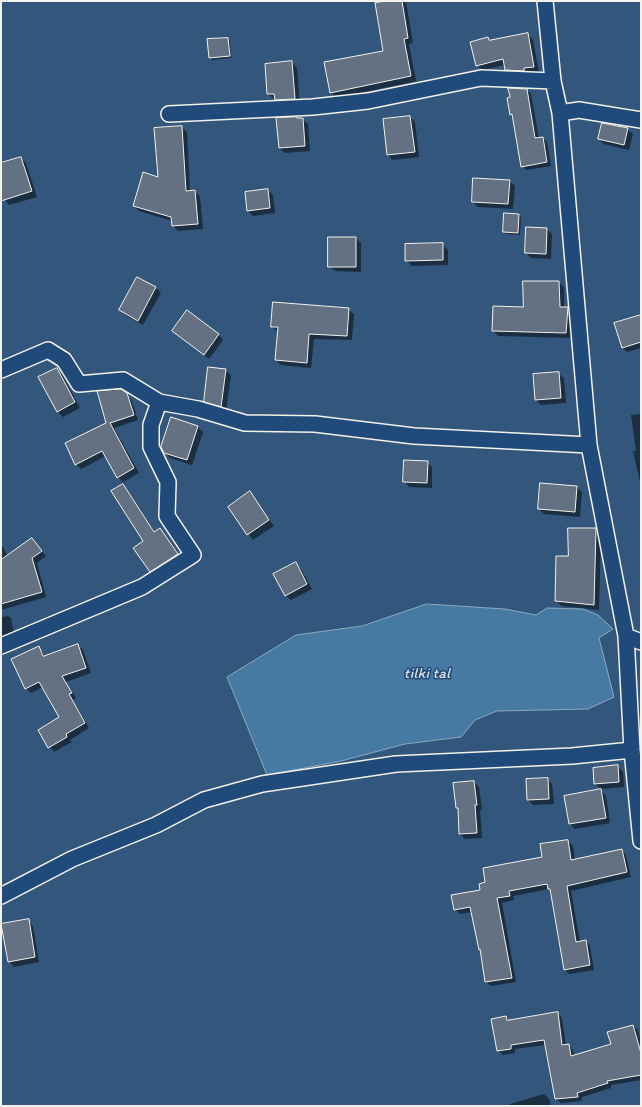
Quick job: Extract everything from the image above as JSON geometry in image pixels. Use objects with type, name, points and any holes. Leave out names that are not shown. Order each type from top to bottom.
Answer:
[{"type":"street","points":[[546,1],[553,81],[560,113],[589,445],[626,636],[632,750],[641,841]]},
{"type":"street","points":[[169,114],[329,106],[368,101],[481,78],[553,81]]},
{"type":"street","points":[[560,113],[579,110],[641,120]]},
{"type":"street","points":[[1,370],[48,350],[64,360],[79,384],[123,380],[159,402],[198,409],[245,423],[315,424],[414,436],[589,445]]},
{"type":"street","points":[[1,646],[142,587],[193,555],[167,516],[168,482],[151,448],[151,425],[159,402]]},
{"type":"street","points":[[626,636],[641,642]]},
{"type":"street","points":[[1,896],[72,859],[156,825],[204,800],[262,784],[396,764],[572,756],[632,750]]},
{"type":"water","name":"tilki tal","points":[[427,604],[505,609],[536,615],[547,608],[583,609],[598,615],[613,629],[599,638],[614,697],[588,709],[497,711],[475,720],[461,737],[405,744],[341,761],[267,775],[227,677],[296,635],[362,626]]},
{"type":"building","points":[[402,1],[408,38],[404,39],[411,76],[330,93],[324,62],[383,51],[375,3]]},
{"type":"building","points":[[528,33],[534,67],[524,68],[524,71],[505,70],[503,59],[476,66],[470,42],[488,37],[489,40]]},
{"type":"building","points":[[228,38],[230,56],[209,58],[207,39]]},
{"type":"building","points":[[292,61],[295,99],[275,100],[274,94],[267,94],[265,64]]},
{"type":"building","points":[[508,88],[527,89],[535,138],[543,137],[547,162],[521,167],[512,114],[510,115],[507,98],[510,97]]},
{"type":"building","points":[[410,116],[415,152],[387,155],[383,119]]},
{"type":"building","points":[[276,118],[303,118],[305,146],[279,148]]},
{"type":"building","points":[[602,123],[628,128],[624,145],[598,139]]},
{"type":"building","points":[[182,126],[186,191],[195,190],[198,224],[172,226],[171,217],[133,206],[143,172],[158,177],[154,128]]},
{"type":"building","points":[[21,157],[32,191],[1,201],[1,163]]},
{"type":"building","points":[[473,178],[510,180],[508,204],[472,202]]},
{"type":"building","points":[[268,189],[270,208],[247,211],[245,192]]},
{"type":"building","points":[[504,213],[519,214],[518,233],[503,232]]},
{"type":"building","points":[[526,227],[547,228],[546,254],[525,253]]},
{"type":"building","points":[[328,237],[356,237],[356,267],[328,267]]},
{"type":"building","points":[[443,243],[443,260],[405,261],[405,244]]},
{"type":"building","points":[[137,277],[156,287],[138,321],[119,310]]},
{"type":"building","points":[[523,281],[559,281],[560,307],[568,307],[566,333],[492,331],[493,306],[523,307]]},
{"type":"building","points":[[273,302],[349,308],[347,336],[309,334],[307,363],[275,360],[278,327],[271,327]]},
{"type":"building","points":[[187,310],[219,334],[204,355],[172,331]]},
{"type":"building","points":[[641,315],[641,342],[622,348],[614,323]]},
{"type":"building","points":[[208,367],[226,369],[221,407],[204,402]]},
{"type":"building","points":[[57,368],[75,402],[57,412],[38,377]]},
{"type":"building","points":[[559,372],[561,398],[535,400],[533,374]]},
{"type":"building","points":[[121,389],[127,393],[134,415],[110,423],[134,468],[117,478],[102,451],[75,465],[65,443],[106,423],[97,391]]},
{"type":"building","points":[[171,417],[198,426],[187,460],[164,453],[161,447]]},
{"type":"building","points":[[404,460],[428,461],[427,483],[403,482]]},
{"type":"building","points":[[540,483],[577,486],[575,512],[538,509]]},
{"type":"building","points":[[123,484],[154,532],[160,528],[178,554],[150,572],[133,548],[143,541],[111,491]]},
{"type":"building","points":[[250,491],[269,520],[247,535],[228,507]]},
{"type":"building","points":[[568,528],[596,528],[594,605],[555,601],[556,556],[568,556]]},
{"type":"building","points":[[32,538],[42,551],[32,558],[42,592],[1,604],[1,560]]},
{"type":"building","points":[[296,562],[307,584],[285,596],[273,574]]},
{"type":"building","points":[[78,644],[86,668],[62,676],[72,693],[69,694],[85,723],[66,734],[67,737],[48,748],[38,730],[59,717],[39,682],[25,689],[11,659],[39,646],[43,656]]},
{"type":"building","points":[[618,765],[619,782],[594,784],[593,768]]},
{"type":"building","points":[[548,778],[549,799],[527,800],[526,779]]},
{"type":"building","points":[[474,781],[477,805],[475,805],[477,833],[459,834],[458,808],[456,808],[453,783]]},
{"type":"building","points":[[601,789],[606,818],[569,824],[564,796]]},
{"type":"building","points":[[568,840],[571,860],[622,849],[627,872],[567,886],[576,942],[586,940],[590,965],[564,970],[550,889],[548,889],[547,884],[509,891],[510,896],[497,898],[512,978],[485,982],[480,949],[479,950],[470,907],[454,910],[451,895],[480,890],[479,884],[485,882],[483,868],[542,857],[540,844]]},
{"type":"building","points":[[29,919],[35,957],[8,962],[1,924]]},
{"type":"building","points":[[558,1012],[562,1045],[569,1044],[571,1056],[611,1044],[607,1032],[633,1025],[641,1053],[641,1075],[607,1081],[608,1083],[577,1093],[578,1097],[555,1099],[544,1040],[511,1045],[511,1049],[497,1051],[491,1019],[506,1016],[507,1020]]}]
